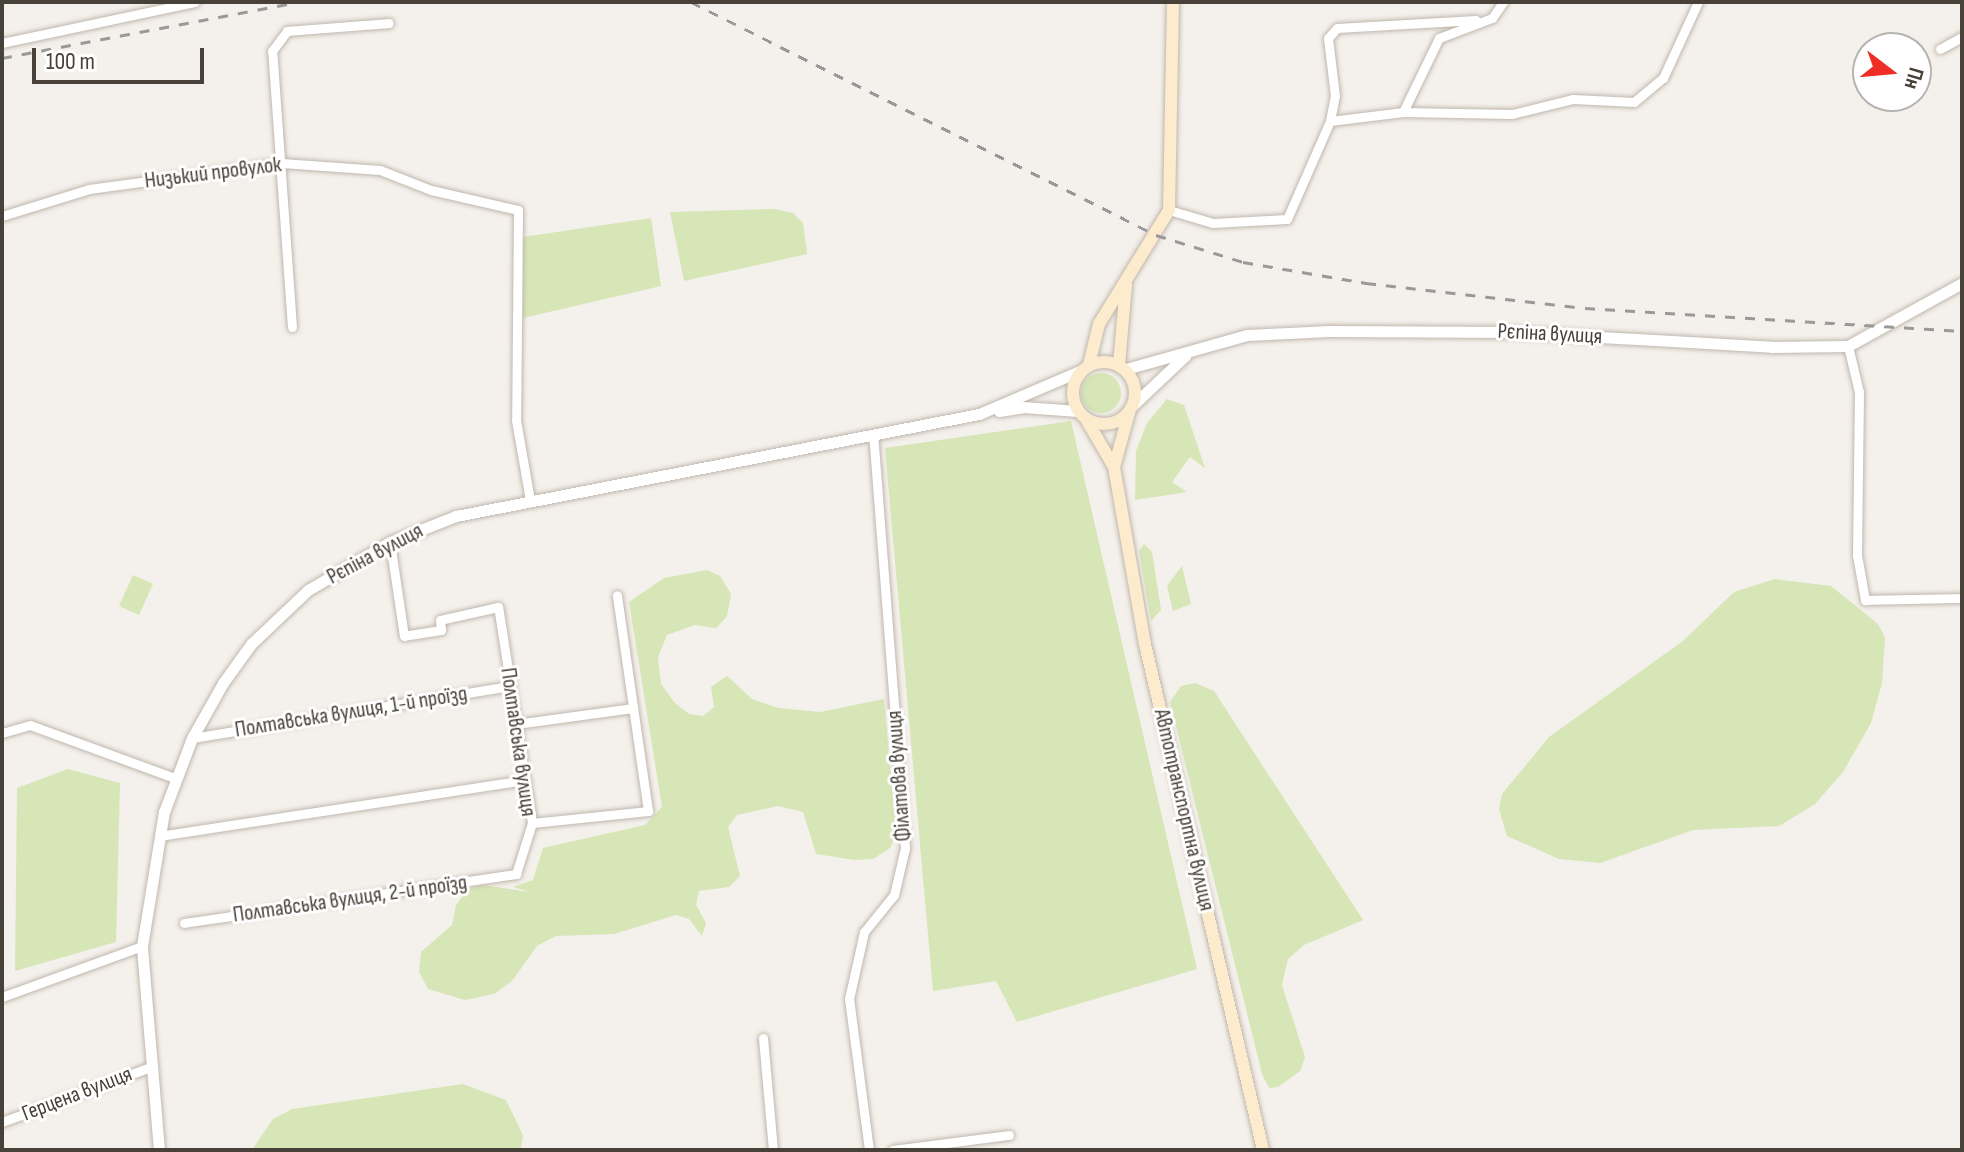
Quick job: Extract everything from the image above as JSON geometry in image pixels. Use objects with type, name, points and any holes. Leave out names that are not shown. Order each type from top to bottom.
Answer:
[{"type":"main road","points":[[1114,467],[1073,398],[1099,324],[1169,210],[1173,2]]},
{"type":"main road","points":[[1114,467],[1132,408],[1135,385],[1122,367],[1125,282]]},
{"type":"main road","points":[[1085,368],[1122,367]]},
{"type":"main road","points":[[1082,415],[1116,422],[1132,408]]},
{"type":"main road","name":"Автотранспортна вулиця","points":[[1114,467],[1145,644],[1263,1150]]},
{"type":"street","points":[[2,43],[195,2]]},
{"type":"street","points":[[1403,112],[1439,38],[1492,18],[1503,2]]},
{"type":"street","points":[[1330,121],[1403,112],[1512,114],[1573,99],[1634,102],[1663,78],[1698,2]]},
{"type":"street","points":[[1169,210],[1213,223],[1287,219],[1330,121],[1335,96],[1328,38],[1337,28],[1492,18]]},
{"type":"street","points":[[292,327],[272,51],[287,31],[389,23]]},
{"type":"street","points":[[1940,49],[1962,37]]},
{"type":"street","name":"Низький провулок","points":[[2,216],[89,189],[280,163],[380,170],[431,190],[518,210],[516,420],[530,500]]},
{"type":"street","name":"Рєпіна вулиця","points":[[1122,367],[1247,335],[1329,331],[1514,332],[1772,347],[1848,346],[1962,283]]},
{"type":"street","points":[[1848,346],[1859,392],[1857,555],[1865,600],[1962,598]]},
{"type":"street","points":[[1132,408],[1150,384],[1197,348]]},
{"type":"street","name":"Рєпіна вулиця","points":[[159,1150],[142,946],[159,836],[175,778],[192,738],[251,644],[308,590],[390,542],[456,516],[979,414],[1085,368]]},
{"type":"street","points":[[979,414],[1023,407],[1082,415]]},
{"type":"street","name":"Філатова вулиця","points":[[869,1150],[849,999],[864,932],[894,895],[905,848],[873,436]]},
{"type":"street","name":"Полтавська вулиця","points":[[390,542],[404,636],[441,630],[440,620],[498,607],[532,823],[516,874]]},
{"type":"street","points":[[532,823],[648,811],[617,595]]},
{"type":"street","name":"Полтавська вулиця, 1-й проїзд","points":[[192,738],[510,686]]},
{"type":"street","points":[[516,724],[633,708]]},
{"type":"street","points":[[2,733],[30,725],[175,778]]},
{"type":"street","points":[[159,836],[525,780]]},
{"type":"street","name":"Полтавська вулиця, 2-й проїзд","points":[[184,923],[516,874]]},
{"type":"street","points":[[2,997],[142,946]]},
{"type":"street","points":[[763,1038],[773,1150]]},
{"type":"street","name":"Герцена вулиця","points":[[2,1122],[153,1066]]},
{"type":"street","points":[[893,1150],[1009,1135]]},
{"type":"green space","points":[[775,209],[793,213],[803,223],[807,254],[684,281],[670,212]]},
{"type":"green space","points":[[651,218],[661,286],[523,318],[523,237]]},
{"type":"green space","points":[[1101,373],[1115,379],[1121,393],[1115,407],[1101,413],[1087,407],[1081,393],[1087,379]]},
{"type":"green space","points":[[1167,399],[1184,405],[1205,468],[1190,457],[1172,482],[1187,492],[1135,500],[1136,451],[1147,423]]},
{"type":"green space","points":[[1071,421],[1197,969],[1017,1022],[996,981],[933,991],[885,448]]},
{"type":"green space","points":[[1144,544],[1152,552],[1161,610],[1151,621],[1139,551]]},
{"type":"green space","points":[[1182,566],[1191,604],[1173,611],[1167,586]]},
{"type":"green space","points":[[707,570],[720,576],[731,594],[727,616],[716,628],[695,625],[667,635],[658,657],[661,684],[675,703],[689,714],[703,716],[714,707],[711,687],[727,676],[752,699],[778,708],[820,712],[884,699],[896,834],[890,848],[873,859],[855,860],[816,854],[803,812],[778,806],[737,815],[728,827],[740,876],[729,887],[699,891],[696,905],[706,923],[702,936],[689,919],[676,915],[614,934],[556,936],[537,946],[512,981],[494,994],[465,1000],[428,989],[419,972],[421,952],[452,925],[456,905],[468,889],[482,885],[530,892],[513,887],[533,880],[543,848],[645,825],[662,807],[629,602],[664,578]]},
{"type":"green space","points":[[133,575],[153,584],[139,615],[119,606]]},
{"type":"green space","points":[[1775,579],[1831,586],[1878,624],[1885,638],[1882,683],[1871,723],[1843,772],[1815,804],[1779,826],[1693,830],[1600,863],[1559,859],[1507,836],[1499,809],[1502,794],[1549,737],[1683,641],[1734,592]]},
{"type":"green space","points":[[1195,683],[1214,691],[1363,920],[1304,945],[1288,959],[1282,985],[1305,1057],[1300,1071],[1278,1087],[1269,1088],[1262,1074],[1170,702],[1181,686]]},
{"type":"green space","points":[[68,769],[120,783],[116,942],[15,971],[17,788]]},
{"type":"green space","points":[[463,1084],[506,1100],[523,1135],[521,1150],[252,1150],[273,1119],[292,1109]]},
{"type":"railway","points":[[2,58],[297,2]]},
{"type":"railway","points":[[691,2],[1156,235],[1243,262],[1366,283],[1585,308],[1962,331]]}]
